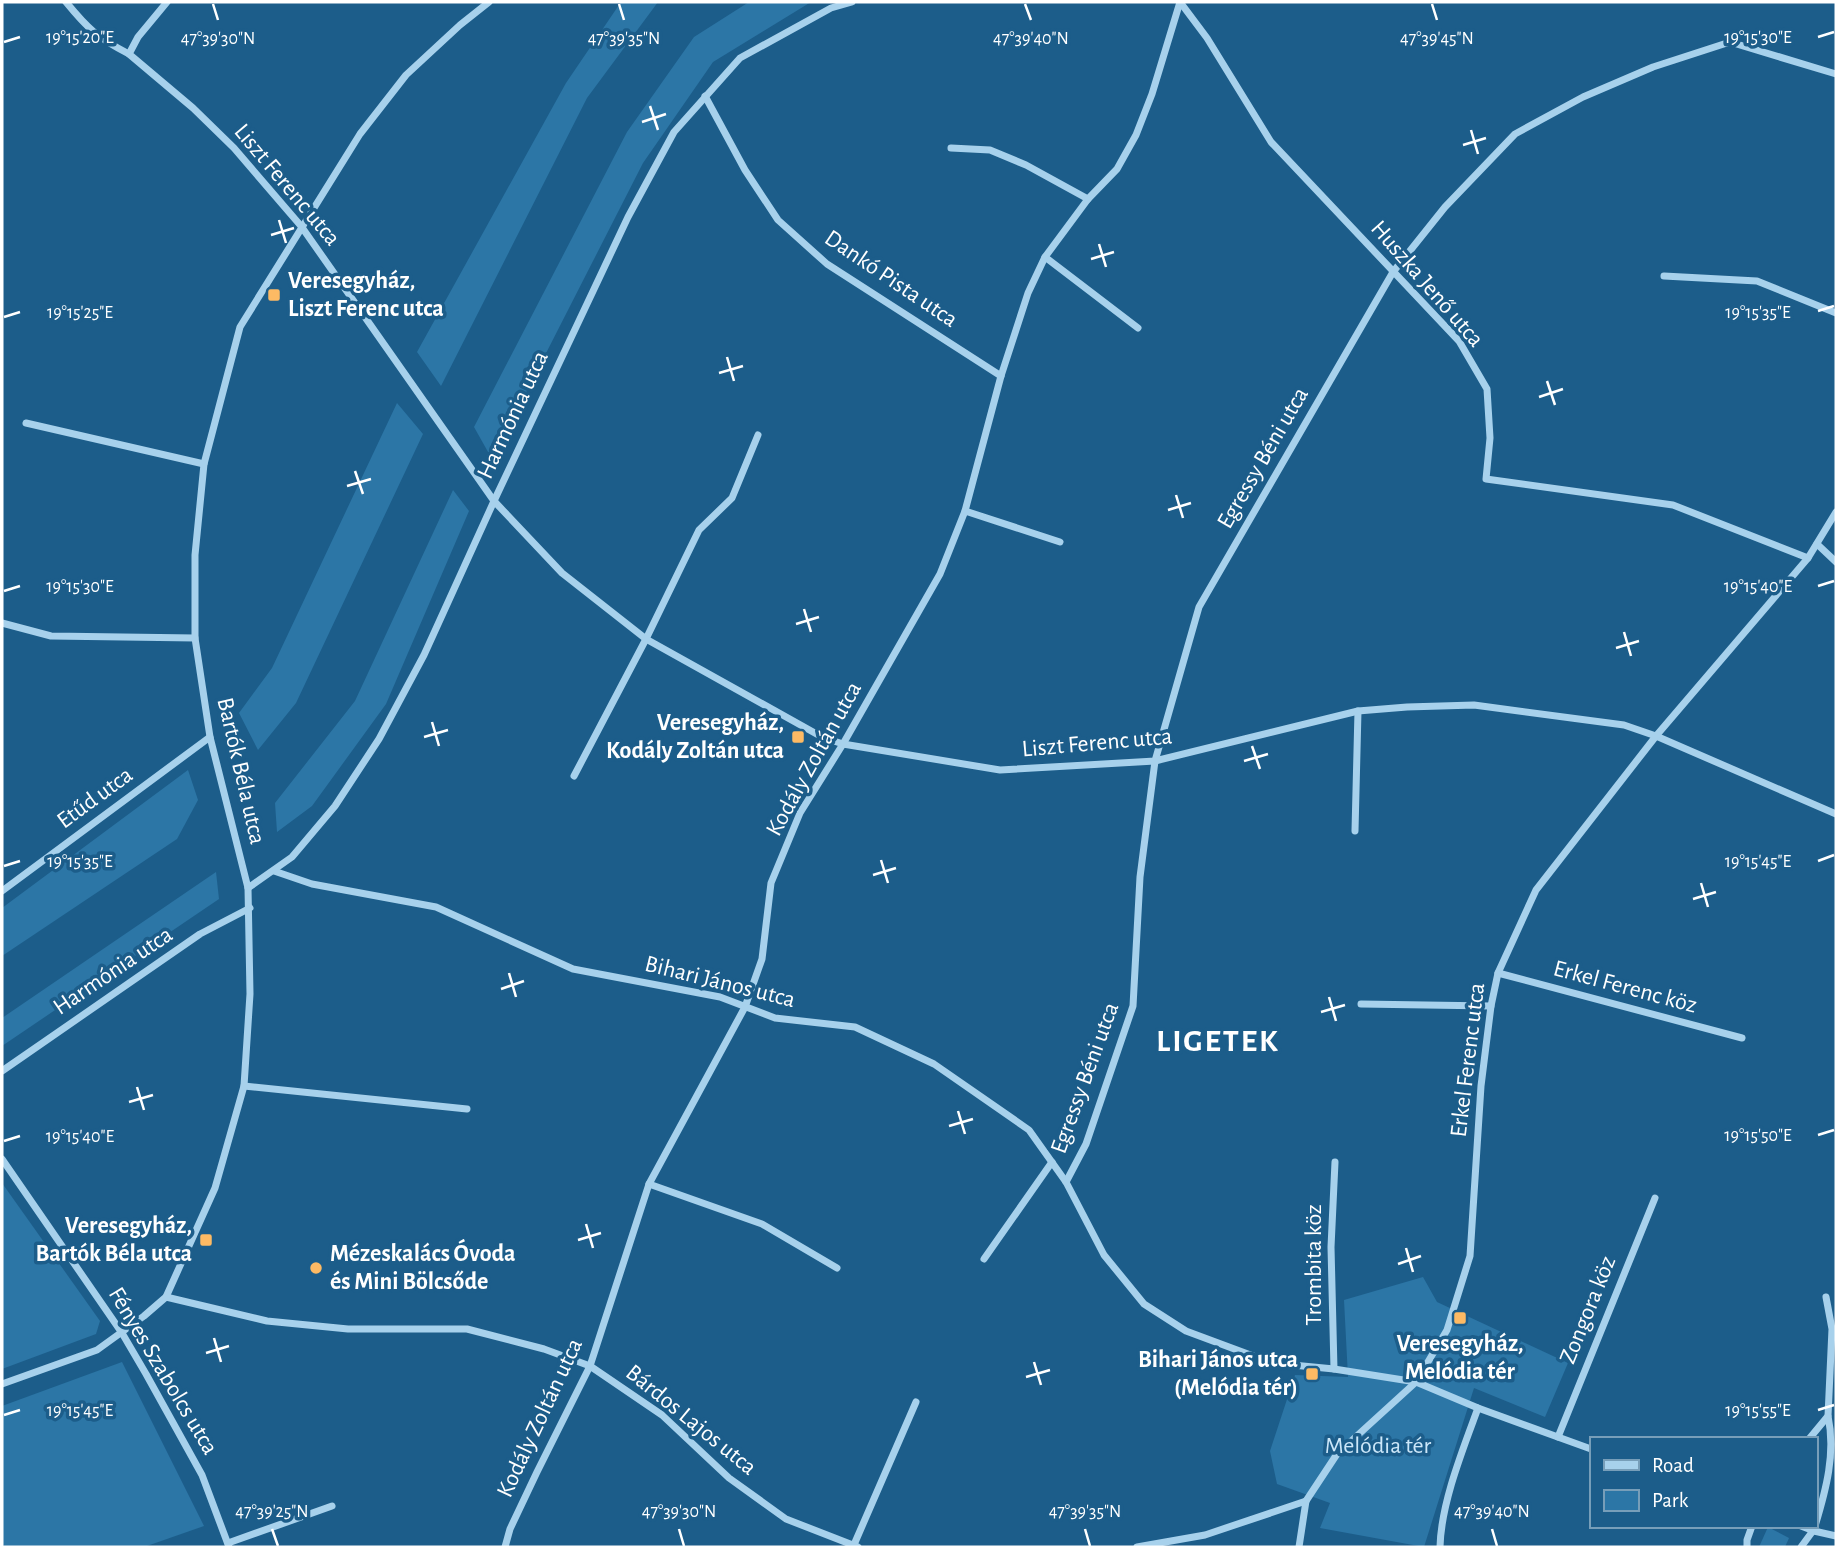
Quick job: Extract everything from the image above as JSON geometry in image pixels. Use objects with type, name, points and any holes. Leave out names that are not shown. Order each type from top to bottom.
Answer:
[{"type":"street","name":"Liszt Ferenc utca","points":[[66,2],[82,22],[101,39],[129,54],[193,108],[234,148],[301,226],[494,501],[562,573],[646,639],[821,737],[843,744],[1000,770],[1155,761],[1358,711],[1407,706],[1474,705],[1624,725],[1656,736],[1836,814]]},
{"type":"street","points":[[129,54],[138,37],[167,2]]},
{"type":"street","name":"Bartók Béla utca","points":[[2,1384],[97,1350],[166,1297],[215,1188],[244,1086],[250,994],[250,908],[248,888],[211,737],[195,638],[195,555],[204,464],[240,327],[301,226],[360,134],[406,75],[489,2]]},
{"type":"street","name":"Harmónia utca","points":[[248,888],[292,857],[335,806],[379,740],[424,655],[628,216],[674,132],[740,58],[831,8],[852,2]]},
{"type":"street","name":"Kodály Zoltán utca","points":[[505,1547],[510,1529],[531,1483],[590,1366],[649,1184],[745,1007],[761,959],[771,883],[800,813],[843,744],[940,573],[965,511],[1001,376],[1028,293],[1045,257],[1088,199],[1117,169],[1136,135],[1152,94],[1180,2]]},
{"type":"street","name":"Huszka Jenő utca","points":[[1180,2],[1207,38],[1271,142],[1458,341],[1487,389],[1490,438],[1486,479],[1673,505],[1808,558]]},
{"type":"street","name":"Egressy Béni utca","points":[[1066,1182],[1086,1144],[1133,1006],[1140,877],[1155,761],[1199,607],[1393,272],[1445,207],[1516,134],[1583,97],[1653,67],[1730,42],[1836,74]]},
{"type":"street","name":"Dankó Pista utca","points":[[705,96],[745,170],[778,220],[827,264],[1001,376]]},
{"type":"street","points":[[951,148],[990,150],[1088,199]]},
{"type":"street","points":[[1045,257],[1138,328]]},
{"type":"street","points":[[1664,276],[1757,281],[1836,313]]},
{"type":"street","points":[[26,423],[204,464]]},
{"type":"street","points":[[574,776],[646,639],[699,530],[732,498],[758,435]]},
{"type":"street","points":[[965,511],[1060,542]]},
{"type":"street","name":"Erkel Ferenc utca","points":[[1299,1547],[1306,1501],[1337,1454],[1416,1381],[1447,1330],[1470,1256],[1482,1086],[1491,1006],[1498,973],[1536,890],[1656,736],[1808,558],[1836,512]]},
{"type":"street","points":[[1817,544],[1836,562]]},
{"type":"street","points":[[2,622],[51,636],[195,638]]},
{"type":"street","points":[[1355,831],[1358,711]]},
{"type":"street","name":"Etűd utca","points":[[2,891],[211,737]]},
{"type":"street","name":"Bihari János utca","points":[[274,871],[312,884],[436,907],[573,969],[720,997],[775,1018],[855,1027],[934,1064],[1029,1130],[1066,1182],[1104,1255],[1144,1304],[1186,1331],[1272,1363],[1416,1381],[1478,1408],[1590,1449]]},
{"type":"street","name":"Harmónia utca","points":[[2,1070],[200,934],[250,908]]},
{"type":"street","name":"Erkel Ferenc köz","points":[[1498,973],[1742,1038]]},
{"type":"street","points":[[1361,1004],[1491,1006]]},
{"type":"street","points":[[244,1086],[467,1109]]},
{"type":"street","name":"Fényes Szabolcs utca","points":[[2,1159],[122,1332],[202,1475],[228,1545],[332,1506]]},
{"type":"street","name":"Egressy Béni utca","points":[[984,1259],[1052,1162]]},
{"type":"street","name":"Trombita köz","points":[[1334,1369],[1331,1247],[1335,1162]]},
{"type":"street","points":[[649,1184],[762,1224],[837,1268]]},
{"type":"street","name":"Zongora köz","points":[[1558,1437],[1655,1198]]},
{"type":"street","name":"Bárdos Lajos utca","points":[[166,1297],[267,1321],[348,1329],[467,1329],[544,1349],[590,1366],[662,1415],[729,1478],[786,1520],[855,1547],[916,1402]]},
{"type":"street","points":[[1817,1521],[1828,1485],[1832,1433],[1828,1416],[1832,1329],[1826,1297]]},
{"type":"street","points":[[1440,1547],[1449,1494],[1478,1408]]},
{"type":"street","points":[[1811,1437],[1828,1416]]},
{"type":"street","points":[[1137,1547],[1205,1535],[1306,1501]]},
{"type":"street","points":[[1747,1547],[1751,1528]]},
{"type":"street","points":[[1801,1547],[1815,1528],[1836,1536]]},
{"type":"green space","points":[[621,2],[658,2],[587,98],[441,386],[417,352],[566,83]]},
{"type":"green space","points":[[749,2],[811,2],[713,62],[643,163],[492,459],[474,427],[627,132],[694,37]]},
{"type":"green space","points":[[397,403],[423,434],[296,703],[258,750],[239,713],[272,668]]},
{"type":"green space","points":[[453,490],[469,511],[386,704],[312,806],[277,832],[275,803],[355,701]]},
{"type":"green space","points":[[188,770],[198,800],[177,839],[2,956],[2,908]]},
{"type":"green space","points":[[216,872],[219,899],[2,1046],[2,1018]]},
{"type":"green space","points":[[2,1183],[100,1321],[96,1334],[2,1369]]},
{"type":"green space","name":"Melódia tér","points":[[1423,1277],[1437,1302],[1568,1363],[1545,1417],[1474,1388],[1424,1547],[1320,1528],[1330,1503],[1277,1484],[1270,1451],[1295,1375],[1348,1377],[1344,1300]]},
{"type":"green space","points":[[122,1362],[204,1526],[144,1547],[5,1547],[2,1543],[2,1406]]},
{"type":"green space","points":[[1768,1528],[1789,1538],[1785,1547],[1759,1547]]},
{"type":"place","name":"Veresegyház, Liszt Ferenc utca","points":[[274,295]]},
{"type":"place","name":"Veresegyház, Kodály Zoltán utca","points":[[798,737]]},
{"type":"place","name":"Veresegyház, Bartók Béla utca","points":[[206,1240]]},
{"type":"place","name":"Mézeskalács Óvoda és Mini Bölcsőde","points":[[316,1268]]},
{"type":"place","name":"Veresegyház, Melódia tér","points":[[1460,1318]]},
{"type":"place","name":"Bihari János utca (Melódia tér)","points":[[1312,1374]]},
{"type":"district","name":"LIGETEK","points":[[1218,1041]]}]
